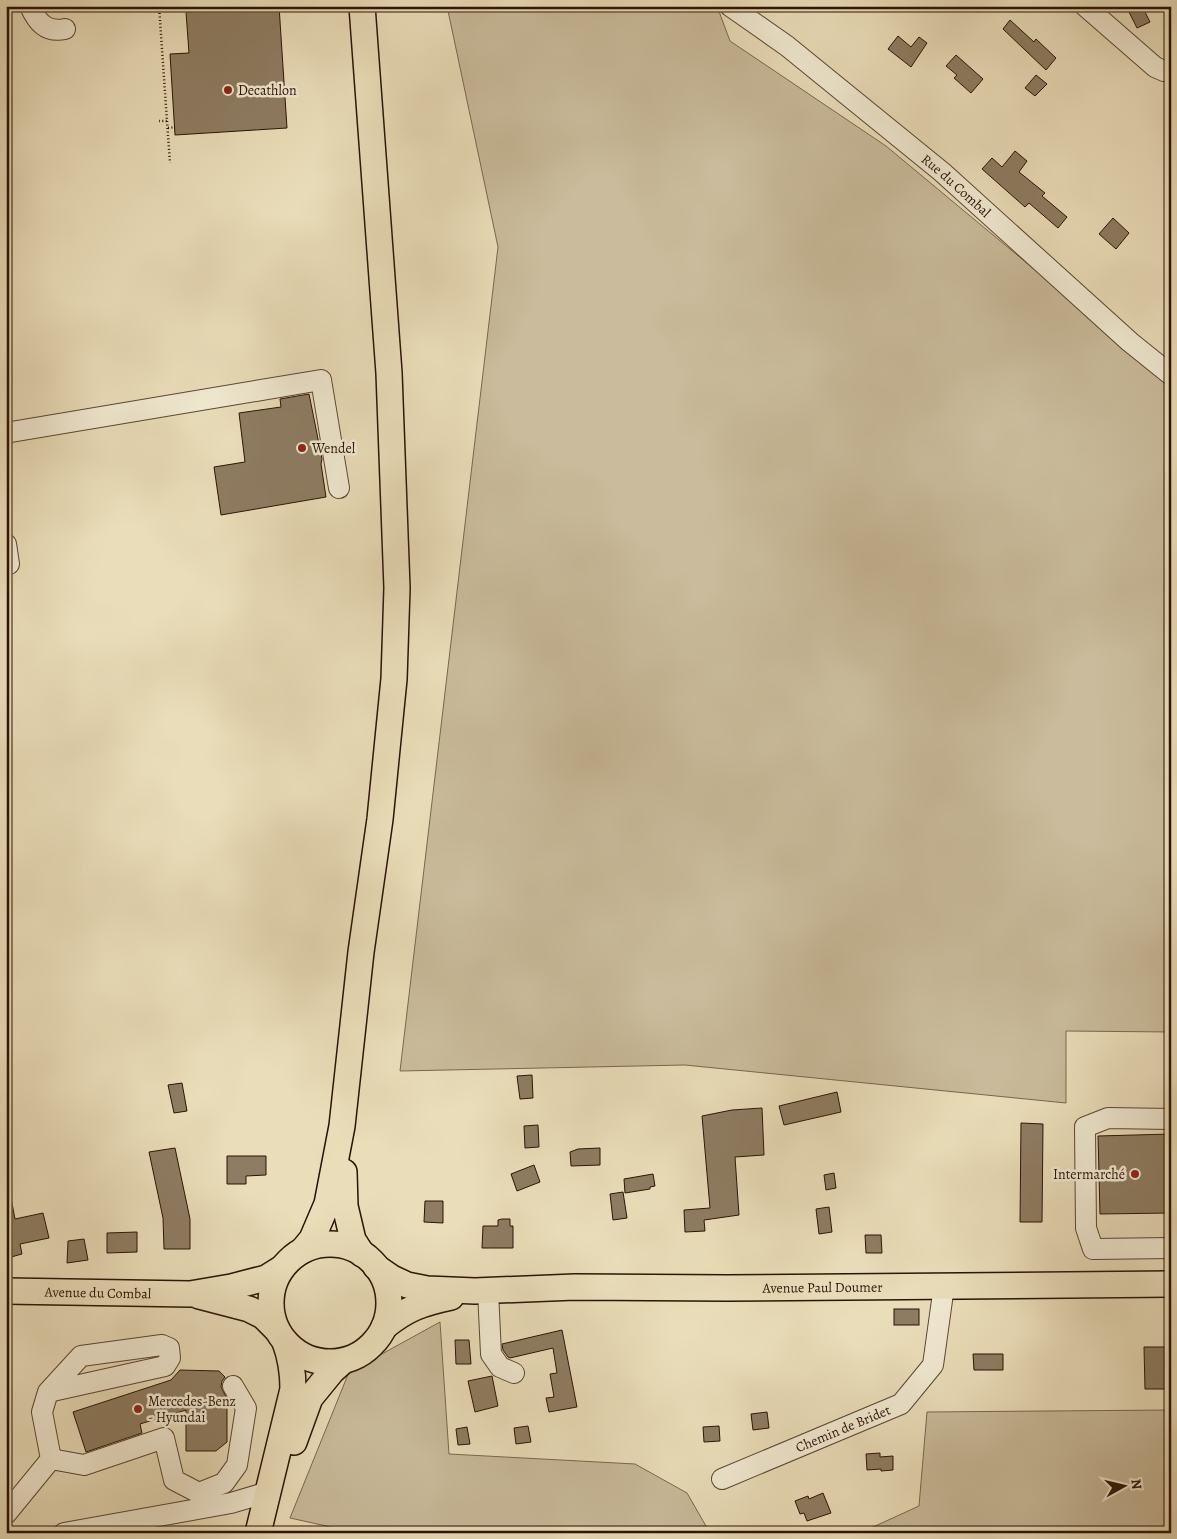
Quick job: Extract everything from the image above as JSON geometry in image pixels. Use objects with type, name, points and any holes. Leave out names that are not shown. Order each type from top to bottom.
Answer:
[{"type":"main road","points":[[190,1294],[266,1278],[282,1268],[303,1250],[312,1239],[327,1204],[342,1126],[361,952],[380,819],[393,689],[397,588],[388,373],[362,6]]},
{"type":"main road","points":[[190,1294],[249,1309],[263,1316],[297,1353],[311,1360],[326,1363],[342,1362],[359,1355],[374,1343],[384,1327],[388,1312],[388,1296],[384,1281],[353,1240],[345,1206],[342,1126]]},
{"type":"main road","points":[[303,1250],[323,1244],[343,1246],[369,1260],[392,1278],[407,1285],[427,1289],[482,1291]]},
{"type":"main road","points":[[258,1533],[293,1389],[293,1373],[290,1358],[272,1314],[271,1298],[274,1282],[282,1268]]},
{"type":"main road","name":"Avenue Paul Doumer","points":[[482,1291],[576,1287],[737,1288],[1171,1284]]},
{"type":"main road","name":"Avenue du Combal","points":[[6,1290],[190,1294]]},
{"type":"main road","points":[[384,1327],[410,1308],[428,1302],[482,1291]]},
{"type":"main road","points":[[268,1533],[283,1473],[310,1398],[342,1362]]},
{"type":"street","points":[[30,6],[42,25],[55,31],[65,29]]},
{"type":"street","points":[[1085,6],[1155,67],[1164,71],[1171,71]]},
{"type":"street","name":"Rue du Combal","points":[[732,7],[786,46],[942,172],[1130,342],[1171,374]]},
{"type":"street","points":[[8,432],[321,380],[339,488]]},
{"type":"street","points":[[6,544],[9,564]]},
{"type":"street","points":[[1171,1119],[1108,1118],[1085,1127],[1086,1228],[1093,1249],[1171,1248]]},
{"type":"street","name":"Chemin de Bridet","points":[[722,1479],[901,1404],[933,1365],[944,1286]]},
{"type":"street","points":[[482,1291],[491,1354],[500,1367],[514,1373]]},
{"type":"street","points":[[48,1392],[165,1366],[170,1358],[169,1348],[162,1345],[81,1356],[48,1392],[42,1412],[51,1459]]},
{"type":"street","points":[[51,1459],[84,1465],[164,1438],[174,1480],[198,1493],[224,1483],[237,1465],[246,1408],[233,1386]]},
{"type":"street","points":[[6,1514],[51,1459]]},
{"type":"street","points":[[64,1533],[231,1503],[268,1492]]},
{"type":"path","points":[[45,6],[49,8],[80,6]]},
{"type":"path","points":[[159,6],[170,163]]},
{"type":"path","points":[[159,121],[167,121]]},
{"type":"path","points":[[168,128],[175,127]]},
{"type":"shaded area","points":[[447,6],[717,6],[730,41],[886,146],[1171,383],[1171,1032],[1066,1031],[1066,1103],[685,1065],[400,1071],[498,247]]},
{"type":"shaded area","points":[[440,1322],[449,1454],[635,1464],[687,1493],[710,1533],[358,1533],[290,1518],[349,1372]]},
{"type":"shaded area","points":[[1171,1410],[1171,1533],[860,1533],[919,1506],[927,1412]]},
{"type":"building","name":"Decathlon","points":[[279,6],[287,128],[175,135],[170,54],[189,53],[186,12]]},
{"type":"building","points":[[1126,6],[1142,6],[1150,22],[1137,28]]},
{"type":"building","points":[[1010,20],[1034,42],[1036,39],[1056,58],[1046,70],[1003,29]]},
{"type":"building","points":[[898,36],[911,47],[919,37],[927,43],[911,67],[888,49]]},
{"type":"building","points":[[956,55],[983,79],[971,93],[954,78],[957,75],[946,66]]},
{"type":"building","points":[[1036,75],[1047,84],[1035,96],[1025,88]]},
{"type":"building","points":[[1015,151],[1027,161],[1019,172],[1045,193],[1042,196],[1067,217],[1058,228],[1029,203],[1025,207],[982,169],[992,158],[1002,167]]},
{"type":"building","points":[[1113,218],[1129,233],[1116,249],[1099,234]]},
{"type":"building","points":[[309,394],[322,459],[321,464],[326,497],[221,515],[214,467],[245,462],[239,413],[281,407],[280,399]]},
{"type":"building","points":[[532,1075],[533,1098],[520,1099],[517,1076]]},
{"type":"building","points":[[182,1083],[187,1111],[174,1113],[168,1085]]},
{"type":"building","points":[[837,1092],[841,1112],[784,1125],[779,1106]]},
{"type":"building","points":[[762,1108],[764,1155],[735,1157],[739,1215],[704,1220],[705,1231],[685,1232],[684,1210],[710,1208],[702,1116],[732,1110]]},
{"type":"building","points":[[1021,1123],[1043,1124],[1042,1222],[1020,1222]]},
{"type":"building","points":[[538,1125],[539,1147],[525,1148],[524,1126]]},
{"type":"building","name":"Intermarché","points":[[1171,1134],[1171,1213],[1100,1214],[1098,1136]]},
{"type":"building","points":[[175,1148],[190,1219],[190,1249],[164,1249],[163,1218],[149,1152]]},
{"type":"building","points":[[600,1148],[600,1165],[571,1166],[570,1152],[578,1149]]},
{"type":"building","points":[[227,1156],[266,1156],[266,1175],[246,1176],[246,1184],[227,1184]]},
{"type":"building","points":[[534,1165],[540,1182],[517,1191],[511,1174]]},
{"type":"building","points":[[834,1173],[836,1188],[826,1190],[824,1175]]},
{"type":"building","points":[[653,1174],[655,1186],[650,1187],[650,1189],[625,1193],[624,1179]]},
{"type":"building","points":[[623,1192],[627,1218],[613,1220],[610,1194]]},
{"type":"building","points":[[6,1198],[11,1198],[15,1219],[43,1213],[49,1238],[20,1244],[22,1254],[11,1257],[6,1233]]},
{"type":"building","points":[[425,1201],[443,1201],[443,1223],[424,1222]]},
{"type":"building","points":[[829,1207],[832,1232],[819,1234],[816,1209]]},
{"type":"building","points":[[510,1219],[510,1226],[513,1226],[513,1248],[482,1248],[483,1226],[498,1226],[498,1220]]},
{"type":"building","points":[[137,1232],[137,1252],[107,1253],[107,1233]]},
{"type":"building","points":[[865,1235],[881,1235],[882,1253],[866,1253]]},
{"type":"building","points":[[84,1239],[88,1260],[67,1263],[68,1241]]},
{"type":"building","points":[[894,1309],[919,1309],[919,1325],[894,1325]]},
{"type":"building","points":[[562,1330],[577,1407],[549,1412],[546,1398],[554,1397],[550,1374],[557,1373],[553,1348],[510,1358],[503,1350],[502,1344]]},
{"type":"building","points":[[455,1340],[469,1340],[471,1364],[456,1364]]},
{"type":"building","points":[[1144,1347],[1168,1347],[1168,1389],[1145,1389]]},
{"type":"building","points":[[973,1354],[1003,1354],[1003,1370],[974,1370]]},
{"type":"building","name":"Mercedes-Benz - Hyundai","points":[[180,1370],[219,1371],[225,1377],[221,1387],[227,1399],[227,1442],[216,1451],[186,1451],[186,1410],[140,1424],[142,1433],[86,1452],[73,1412],[171,1380]]},
{"type":"building","points":[[492,1376],[498,1406],[475,1412],[468,1381]]},
{"type":"building","points":[[767,1412],[769,1428],[753,1430],[751,1414]]},
{"type":"building","points":[[528,1426],[531,1442],[516,1444],[514,1428]]},
{"type":"building","points":[[719,1426],[720,1441],[704,1442],[703,1427]]},
{"type":"building","points":[[467,1427],[470,1444],[458,1445],[456,1429]]},
{"type":"building","points":[[880,1453],[880,1457],[893,1456],[893,1470],[867,1470],[866,1454]]},
{"type":"building","points":[[823,1493],[831,1513],[807,1521],[804,1513],[800,1514],[795,1501],[808,1496],[809,1499]]},
{"type":"place","name":"Decathlon","points":[[228,90]]},
{"type":"place","name":"Wendel","points":[[302,448]]},
{"type":"place","name":"Intermarché","points":[[1135,1174]]},
{"type":"place","name":"Mercedes-Benz - Hyundai","points":[[138,1409]]}]
